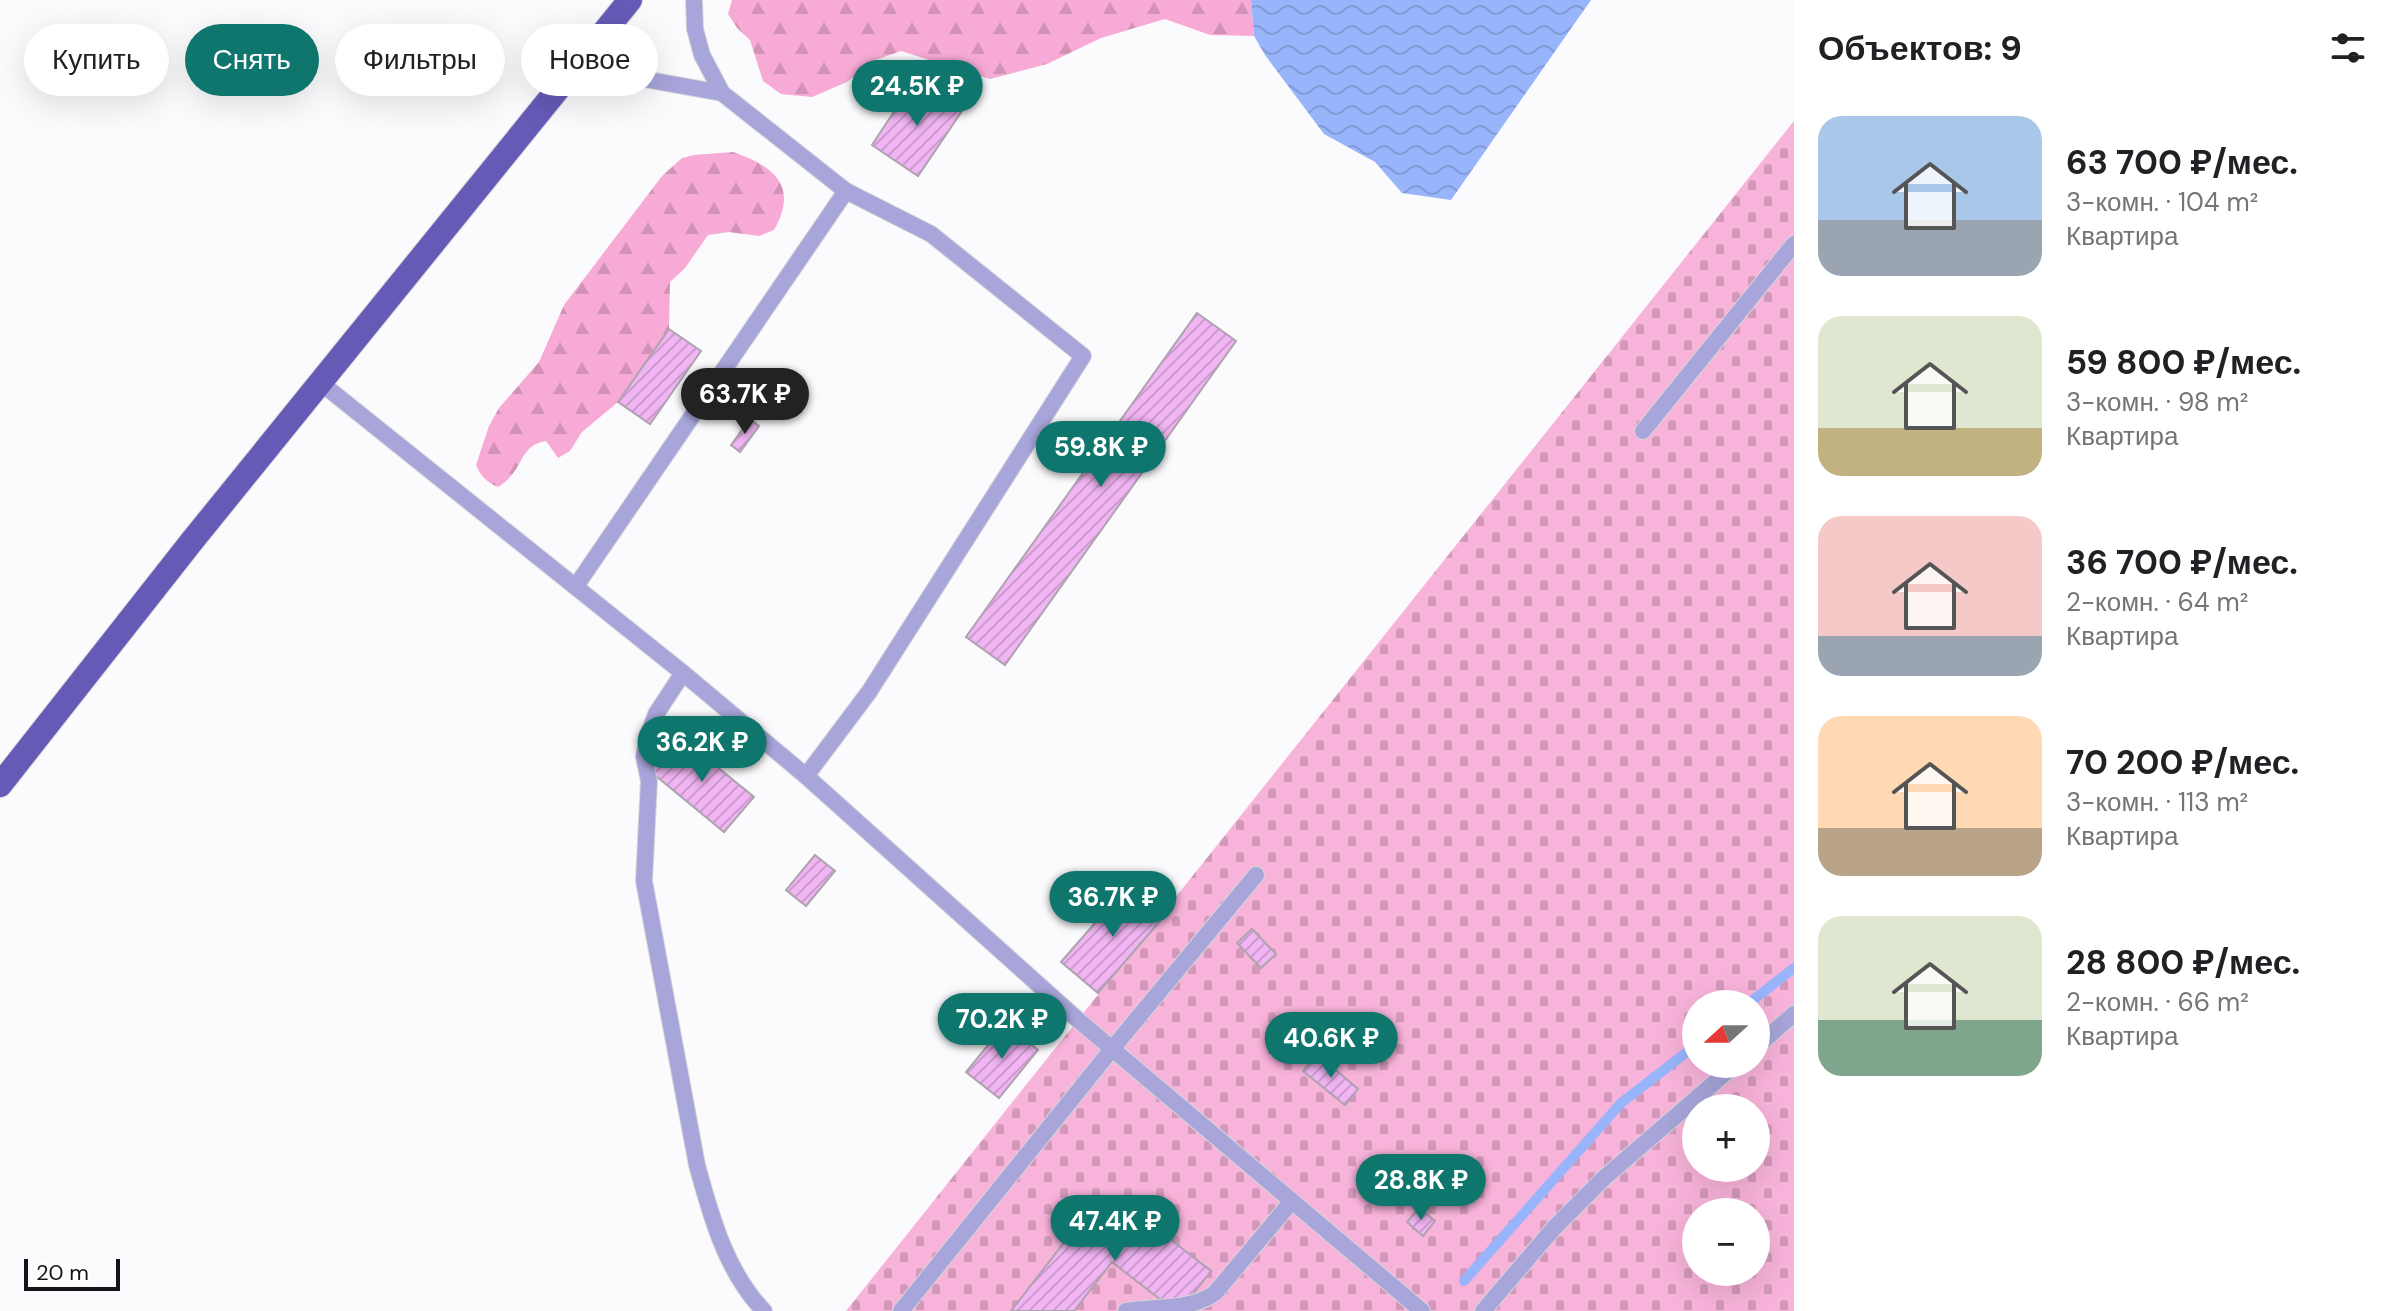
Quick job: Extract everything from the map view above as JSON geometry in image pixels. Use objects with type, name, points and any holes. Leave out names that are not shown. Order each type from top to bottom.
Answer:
[{"type":"main road","points":[[611,24],[630,0]]},
{"type":"main road","points":[[0,785],[192,541],[554,96]]},
{"type":"lane","points":[[694,0],[695,29],[702,55],[722,93],[846,191],[931,234],[1083,356],[869,692],[806,776]]},
{"type":"lane","points":[[658,82],[722,93]]},
{"type":"lane","points":[[576,586],[846,191]]},
{"type":"lane","points":[[1643,431],[1794,244]]},
{"type":"lane","points":[[321,383],[576,586],[806,776],[1112,1049],[1422,1311]]},
{"type":"lane","points":[[683,673],[656,714],[644,757],[649,781],[644,881],[697,1165],[709,1210],[741,1281],[764,1311]]},
{"type":"lane","points":[[901,1311],[1256,875]]},
{"type":"lane","points":[[1770,1035],[1794,1014]]},
{"type":"lane","points":[[1483,1311],[1554,1228],[1604,1178],[1720,1078]]},
{"type":"lane","points":[[1126,1311],[1179,1308],[1205,1301],[1292,1201]]},
{"type":"green space","points":[[732,0],[1251,0],[1254,36],[1210,35],[1165,19],[1101,38],[1047,64],[990,79],[901,51],[873,61],[847,82],[812,97],[781,94],[763,81],[750,40],[728,14]]},
{"type":"green space","points":[[1794,121],[1794,1311],[846,1311]]},
{"type":"green space","points":[[733,152],[760,164],[778,180],[784,201],[774,230],[759,236],[729,232],[708,235],[685,268],[670,282],[669,329],[618,402],[582,432],[570,451],[558,458],[546,441],[537,443],[526,453],[507,481],[498,487],[487,481],[476,465],[489,426],[499,408],[539,362],[564,305],[662,176],[682,158]]},
{"type":"water","points":[[1251,0],[1591,0],[1451,200],[1402,193],[1375,162],[1324,134],[1254,36]]},
{"type":"building","points":[[915,80],[962,111],[918,176],[872,145]]},
{"type":"building","points":[[1197,313],[1236,341],[1005,665],[966,637]]},
{"type":"building","points":[[669,329],[701,351],[650,424],[618,402]]},
{"type":"building","points":[[750,419],[759,426],[740,452],[731,445]]},
{"type":"building","points":[[678,735],[754,797],[724,832],[650,771]]},
{"type":"building","points":[[815,855],[835,871],[806,906],[786,890]]},
{"type":"building","points":[[1129,884],[1165,915],[1098,993],[1061,962]]},
{"type":"building","points":[[1252,929],[1276,954],[1261,968],[1237,943]]},
{"type":"building","points":[[1006,1023],[1038,1050],[999,1098],[966,1072]]},
{"type":"building","points":[[1317,1054],[1358,1089],[1345,1105],[1303,1071]]},
{"type":"building","points":[[1116,1197],[1211,1271],[1180,1311],[1175,1311],[1112,1262],[1074,1311],[1011,1311],[1087,1213],[1098,1221]]},
{"type":"building","points":[[1419,1208],[1435,1221],[1423,1236],[1407,1222]]},
{"type":"waterway","points":[[1766,990],[1794,968]]},
{"type":"waterway","points":[[1464,1281],[1621,1103],[1682,1056]]}]
